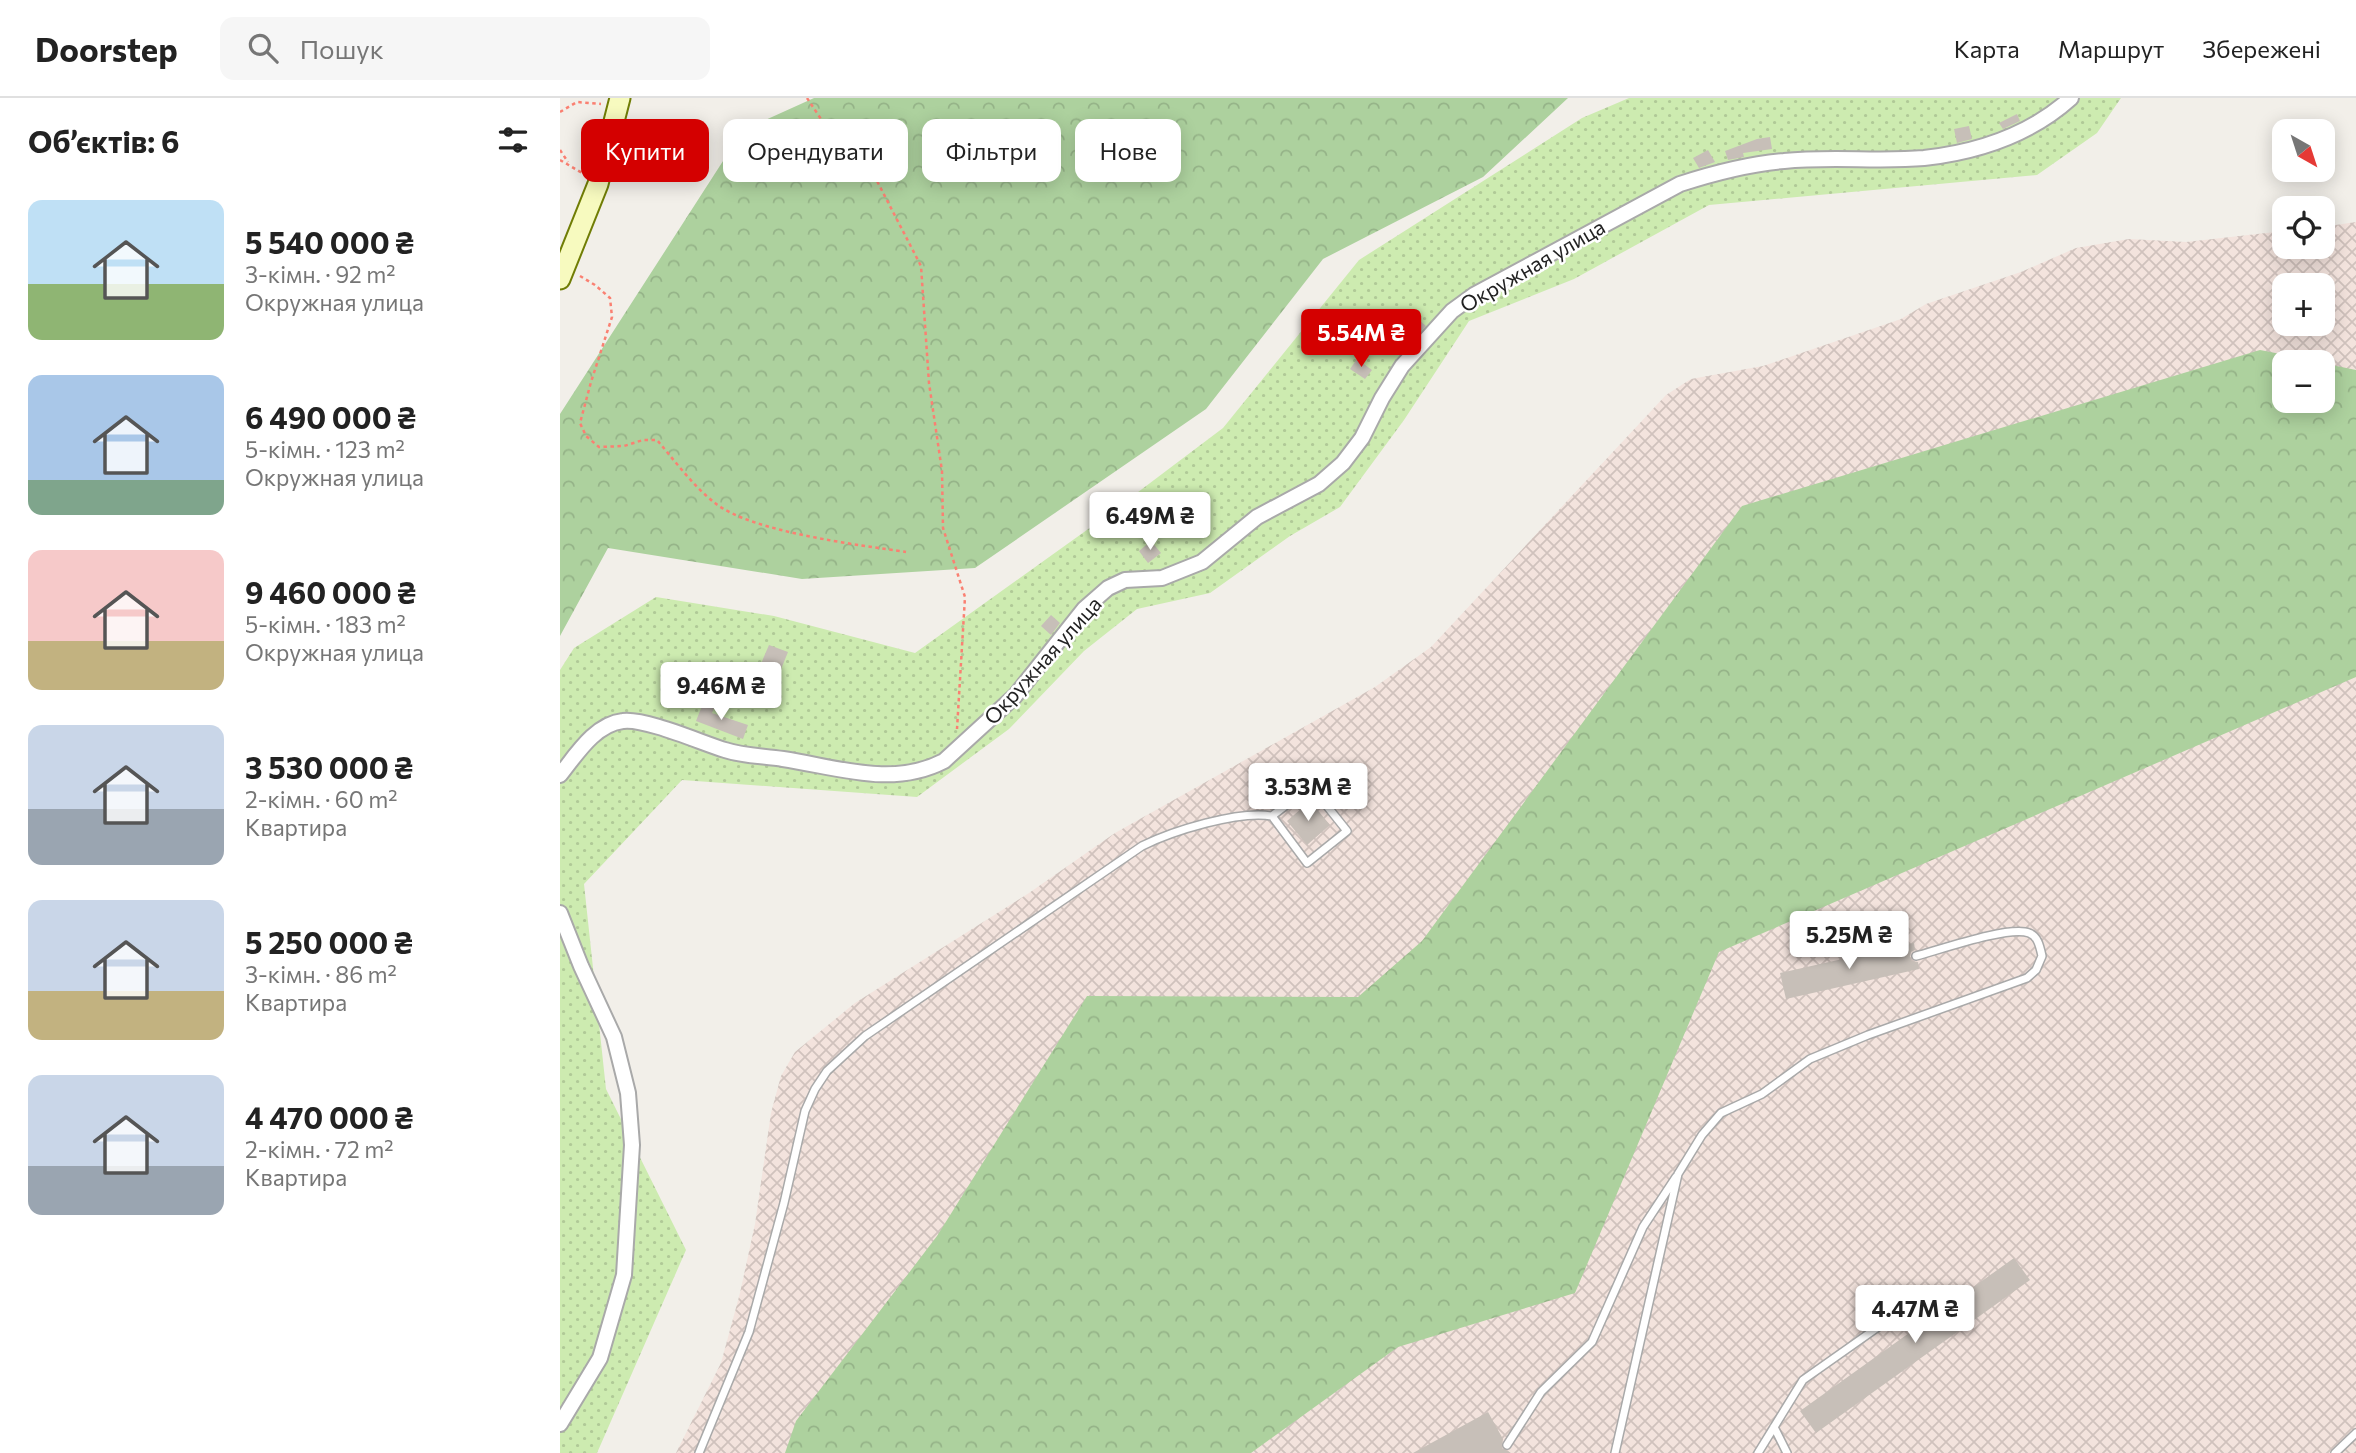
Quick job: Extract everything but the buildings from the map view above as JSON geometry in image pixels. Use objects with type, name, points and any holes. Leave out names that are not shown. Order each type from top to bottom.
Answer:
[{"type":"main road","points":[[562,273],[598,184],[619,103]]},
{"type":"street","name":"Окружная улица","points":[[560,775],[586,742],[607,726],[624,721],[679,734],[729,752],[844,771],[914,773],[944,761],[1015,696],[1084,609],[1108,588],[1125,580],[1161,578],[1202,562],[1257,517],[1319,484],[1343,463],[1362,438],[1402,366],[1452,311],[1474,295],[1679,184],[1715,173],[1786,160],[1926,158],[1984,146],[2009,138],[2039,123],[2071,98]]},
{"type":"street","points":[[560,913],[614,1037],[628,1093],[632,1145],[624,1275],[600,1358],[560,1424]]},
{"type":"lane","points":[[699,1453],[749,1332],[785,1203],[805,1111],[827,1071],[865,1036],[1142,846],[1167,834],[1256,813],[1272,816],[1307,863],[1347,831],[1311,786],[1272,816]]},
{"type":"lane","points":[[1507,1445],[1541,1392],[1592,1342],[1643,1227],[1702,1135],[1721,1112],[1762,1094],[1810,1059],[1868,1035],[2027,978],[2036,970],[2042,956],[2034,936],[2028,932],[2010,930],[1916,956]]},
{"type":"lane","points":[[1615,1453],[1678,1174]]},
{"type":"lane","points":[[1759,1453],[1803,1380],[1898,1313]]},
{"type":"lane","points":[[1774,1427],[1787,1453]]},
{"type":"lane","points":[[2335,1453],[2356,1433]]},
{"type":"path","points":[[807,98],[821,119],[831,145],[877,181],[921,266],[929,383],[942,471],[943,528],[965,597],[956,749]]},
{"type":"path","points":[[560,112],[577,102],[619,103]]},
{"type":"path","points":[[560,150],[568,163]]},
{"type":"path","points":[[560,160],[598,184]]},
{"type":"path","points":[[562,273],[596,285],[610,298],[612,317],[580,423],[586,436],[599,447],[657,440],[716,504],[752,522],[816,537],[906,552]]},
{"type":"shaded area","points":[[2356,222],[2356,1453],[676,1453],[721,1363],[755,1224],[771,1113],[781,1076],[795,1052],[855,1003],[1029,893],[1115,833],[1375,687],[1431,647],[1666,395],[1691,379],[1763,366],[1901,319],[1926,304],[2021,272],[2076,248],[2129,239],[2186,242],[2272,232],[2272,259],[2335,259],[2335,225]]},
{"type":"green space","points":[[814,98],[1568,98],[1483,177],[1323,259],[1206,409],[975,568],[802,579],[608,548],[560,636],[560,414],[723,161],[723,182],[908,182],[908,119],[767,119]]},
{"type":"green space","points":[[1629,98],[2121,98],[2097,133],[2037,175],[1709,205],[1574,279],[1469,321],[1404,420],[1340,507],[1290,536],[1210,593],[1137,609],[1084,651],[1009,729],[917,797],[682,780],[584,884],[606,1089],[686,1250],[597,1453],[560,1453],[560,670],[574,648],[656,597],[774,616],[915,653],[1105,517],[1223,428],[1359,260],[1582,118]]},
{"type":"green space","points":[[2260,350],[2272,352],[2272,413],[2335,413],[2335,366],[2356,370],[2356,677],[1719,952],[1575,1293],[1398,1347],[1251,1453],[785,1453],[796,1421],[937,1236],[1087,996],[1358,997],[1422,941],[1742,506]]}]
